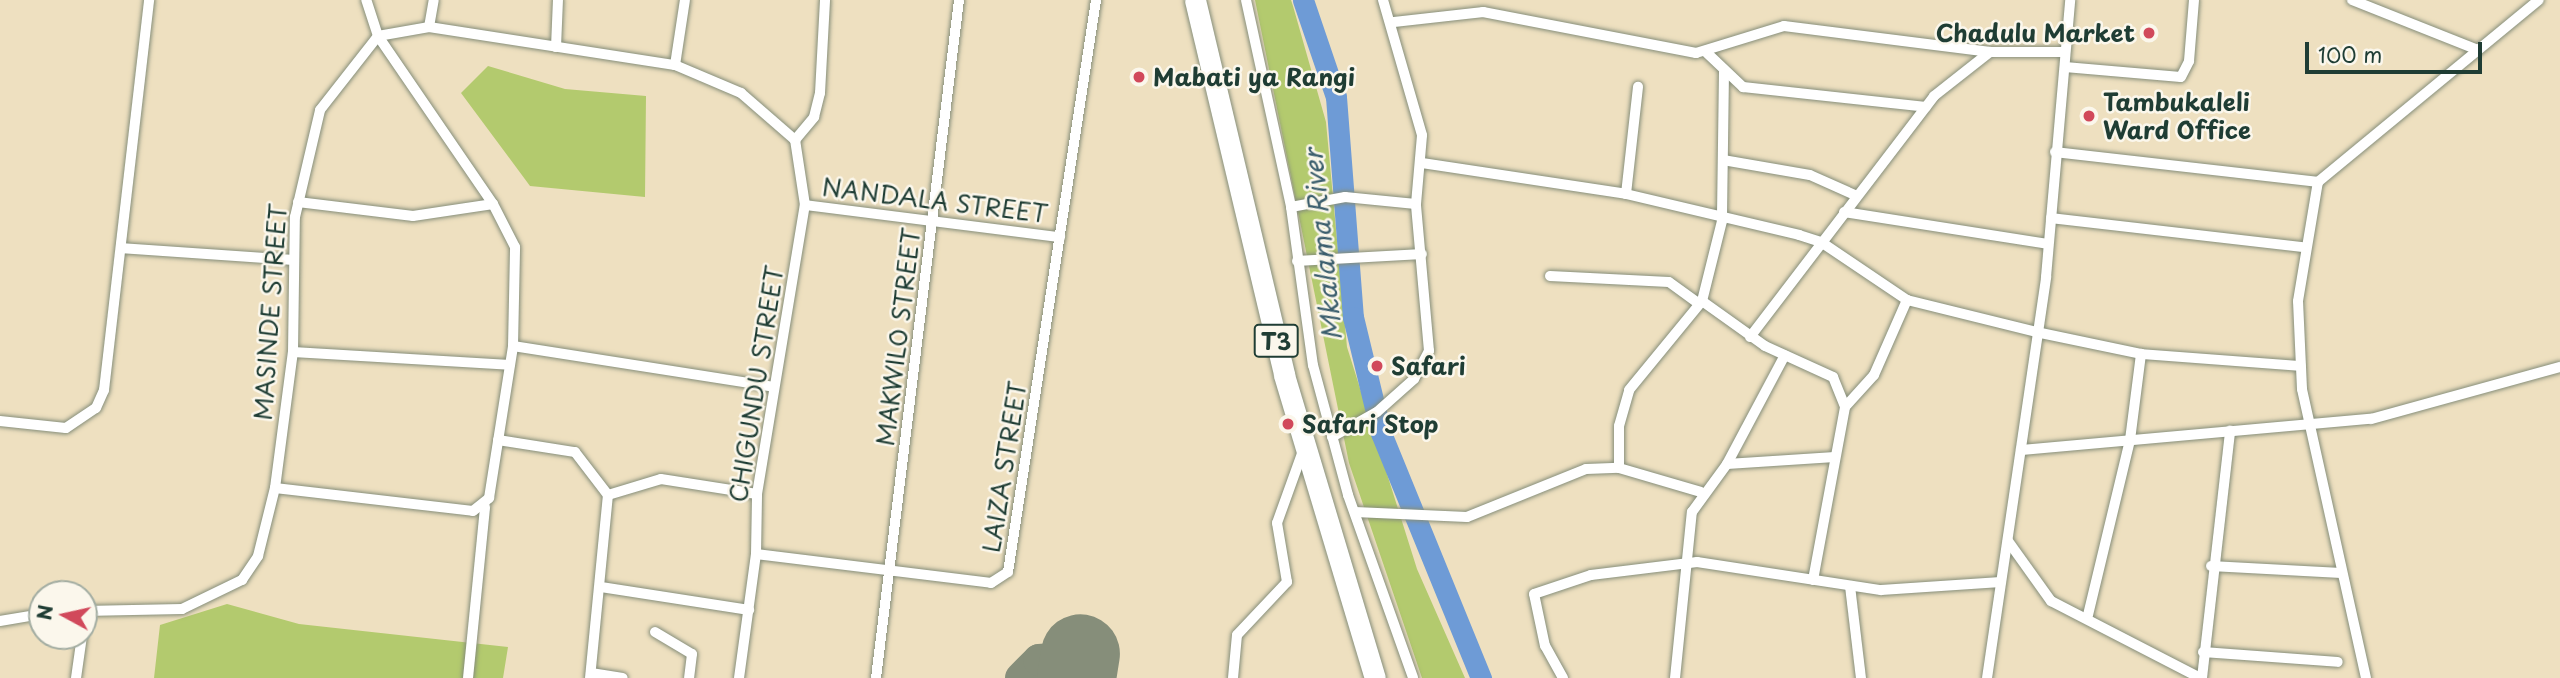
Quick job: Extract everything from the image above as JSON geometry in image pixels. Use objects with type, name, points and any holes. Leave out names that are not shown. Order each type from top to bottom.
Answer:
[{"type":"highway","name":"T3","points":[[1195,0],[1304,448],[1376,678]]},
{"type":"street","points":[[0,421],[66,428],[96,408],[104,390],[149,0]]},
{"type":"street","points":[[366,0],[378,36],[493,204],[517,264],[513,346],[485,507],[468,678]]},
{"type":"street","points":[[429,27],[434,0]]},
{"type":"street","points":[[556,47],[558,0]]},
{"type":"street","points":[[675,65],[685,0]]},
{"type":"street","points":[[378,36],[429,27],[675,65],[741,93],[795,140],[814,117],[820,93],[825,0]]},
{"type":"street","name":"MAKWILO STREET","points":[[876,678],[959,0]]},
{"type":"street","name":"LAIZA STREET","points":[[756,554],[991,583],[1008,572],[1096,0]]},
{"type":"street","points":[[1246,0],[1291,207],[1309,347],[1354,512],[1413,678]]},
{"type":"street","points":[[1332,437],[1377,412],[1414,379],[1429,351],[1416,204],[1422,163],[1422,135],[1394,22],[1383,0]]},
{"type":"street","points":[[1987,678],[2048,244],[2070,0]]},
{"type":"street","points":[[2065,66],[2181,76],[2189,61],[2194,0]]},
{"type":"street","points":[[2352,0],[2476,50]]},
{"type":"street","points":[[2366,678],[2308,423],[2301,366],[2302,247],[2318,182],[2539,0]]},
{"type":"street","points":[[1394,22],[1483,12],[1707,53],[1784,26],[1990,52],[2064,52]]},
{"type":"street","name":"MASINDE STREET","points":[[98,611],[182,609],[219,596],[242,580],[258,555],[275,488],[293,352],[293,260],[298,202],[320,110],[378,36]]},
{"type":"street","points":[[1750,337],[1926,107],[1990,52]]},
{"type":"street","points":[[1707,53],[1724,72],[1743,87],[1926,107]]},
{"type":"street","points":[[1619,468],[1619,426],[1629,390],[1700,302],[1722,221],[1724,72]]},
{"type":"street","points":[[1626,194],[1638,87]]},
{"type":"street","name":"CHIGUNDU STREET","points":[[739,678],[756,554],[757,494],[805,205],[795,140]]},
{"type":"street","points":[[2055,152],[2318,182]]},
{"type":"street","points":[[1723,160],[1810,175],[1857,196]]},
{"type":"street","points":[[1422,163],[1626,194],[1722,221],[1821,242],[1907,300],[2036,332],[2141,354],[2301,366]]},
{"type":"street","points":[[1291,207],[1345,197],[1416,204]]},
{"type":"street","points":[[298,202],[424,216],[493,204]]},
{"type":"street","name":"NANDALA STREET","points":[[805,205],[934,218],[1059,237]]},
{"type":"street","points":[[1844,212],[2048,244]]},
{"type":"street","points":[[2051,218],[2302,247]]},
{"type":"street","points":[[121,248],[293,260]]},
{"type":"street","points":[[1297,261],[1422,254]]},
{"type":"street","points":[[1550,276],[1669,282],[1750,337],[1833,377],[1845,407]]},
{"type":"street","points":[[1812,580],[1845,407],[1874,375],[1907,300]]},
{"type":"street","points":[[513,346],[775,387]]},
{"type":"street","points":[[293,352],[510,365]]},
{"type":"street","points":[[2088,615],[2130,440],[2141,354]]},
{"type":"street","points":[[1675,678],[1686,531],[1701,492],[1727,464],[1785,355]]},
{"type":"street","points":[[2021,450],[2308,423],[2436,405],[2560,367]]},
{"type":"street","points":[[2008,541],[2044,595],[2088,615],[2201,678],[2211,566],[2230,431]]},
{"type":"street","points":[[498,440],[575,452],[608,495],[601,587],[590,675],[623,678]]},
{"type":"street","points":[[1231,676],[1237,635],[1287,582],[1277,523],[1304,448]]},
{"type":"street","points":[[1727,464],[1835,457]]},
{"type":"street","points":[[1354,512],[1458,519],[1571,471],[1619,468],[1701,492]]},
{"type":"street","points":[[608,495],[662,479],[757,494]]},
{"type":"street","points":[[275,488],[473,511],[485,507]]},
{"type":"street","points":[[1563,678],[1545,646],[1533,602],[1538,588],[1684,563],[1850,586],[2001,582]]},
{"type":"street","points":[[2211,566],[2341,573]]},
{"type":"street","points":[[1850,586],[1861,678]]},
{"type":"street","points":[[601,587],[749,610]]},
{"type":"street","points":[[0,621],[28,616]]},
{"type":"street","points":[[655,632],[692,654],[690,678]]},
{"type":"street","points":[[76,678],[80,650]]},
{"type":"street","points":[[2203,652],[2338,662]]},
{"type":"green space","points":[[1255,0],[1291,0],[1293,6],[1326,122],[1347,347],[1417,569],[1465,678],[1422,678],[1349,463]]},
{"type":"green space","points":[[488,66],[565,89],[646,96],[645,197],[530,186],[461,93]]},
{"type":"green space","points":[[227,604],[299,624],[508,647],[503,678],[154,678],[160,625]]},
{"type":"waterway","name":"Mkalama River","points":[[1303,0],[1336,97],[1353,317],[1381,433],[1481,678]]},
{"type":"taxiway","points":[[1021,678],[1039,660],[1079,657]]},
{"type":"runway","points":[[1076,678],[1080,653]]},
{"type":"place","name":"Chadulu Market","points":[[2149,33]]},
{"type":"place","name":"Mabati ya Rangi","points":[[1139,77]]},
{"type":"place","name":"Tambukaleli Ward Office","points":[[2089,116]]},
{"type":"place","name":"Safari","points":[[1377,366]]},
{"type":"place","name":"Safari Stop","points":[[1288,424]]}]
